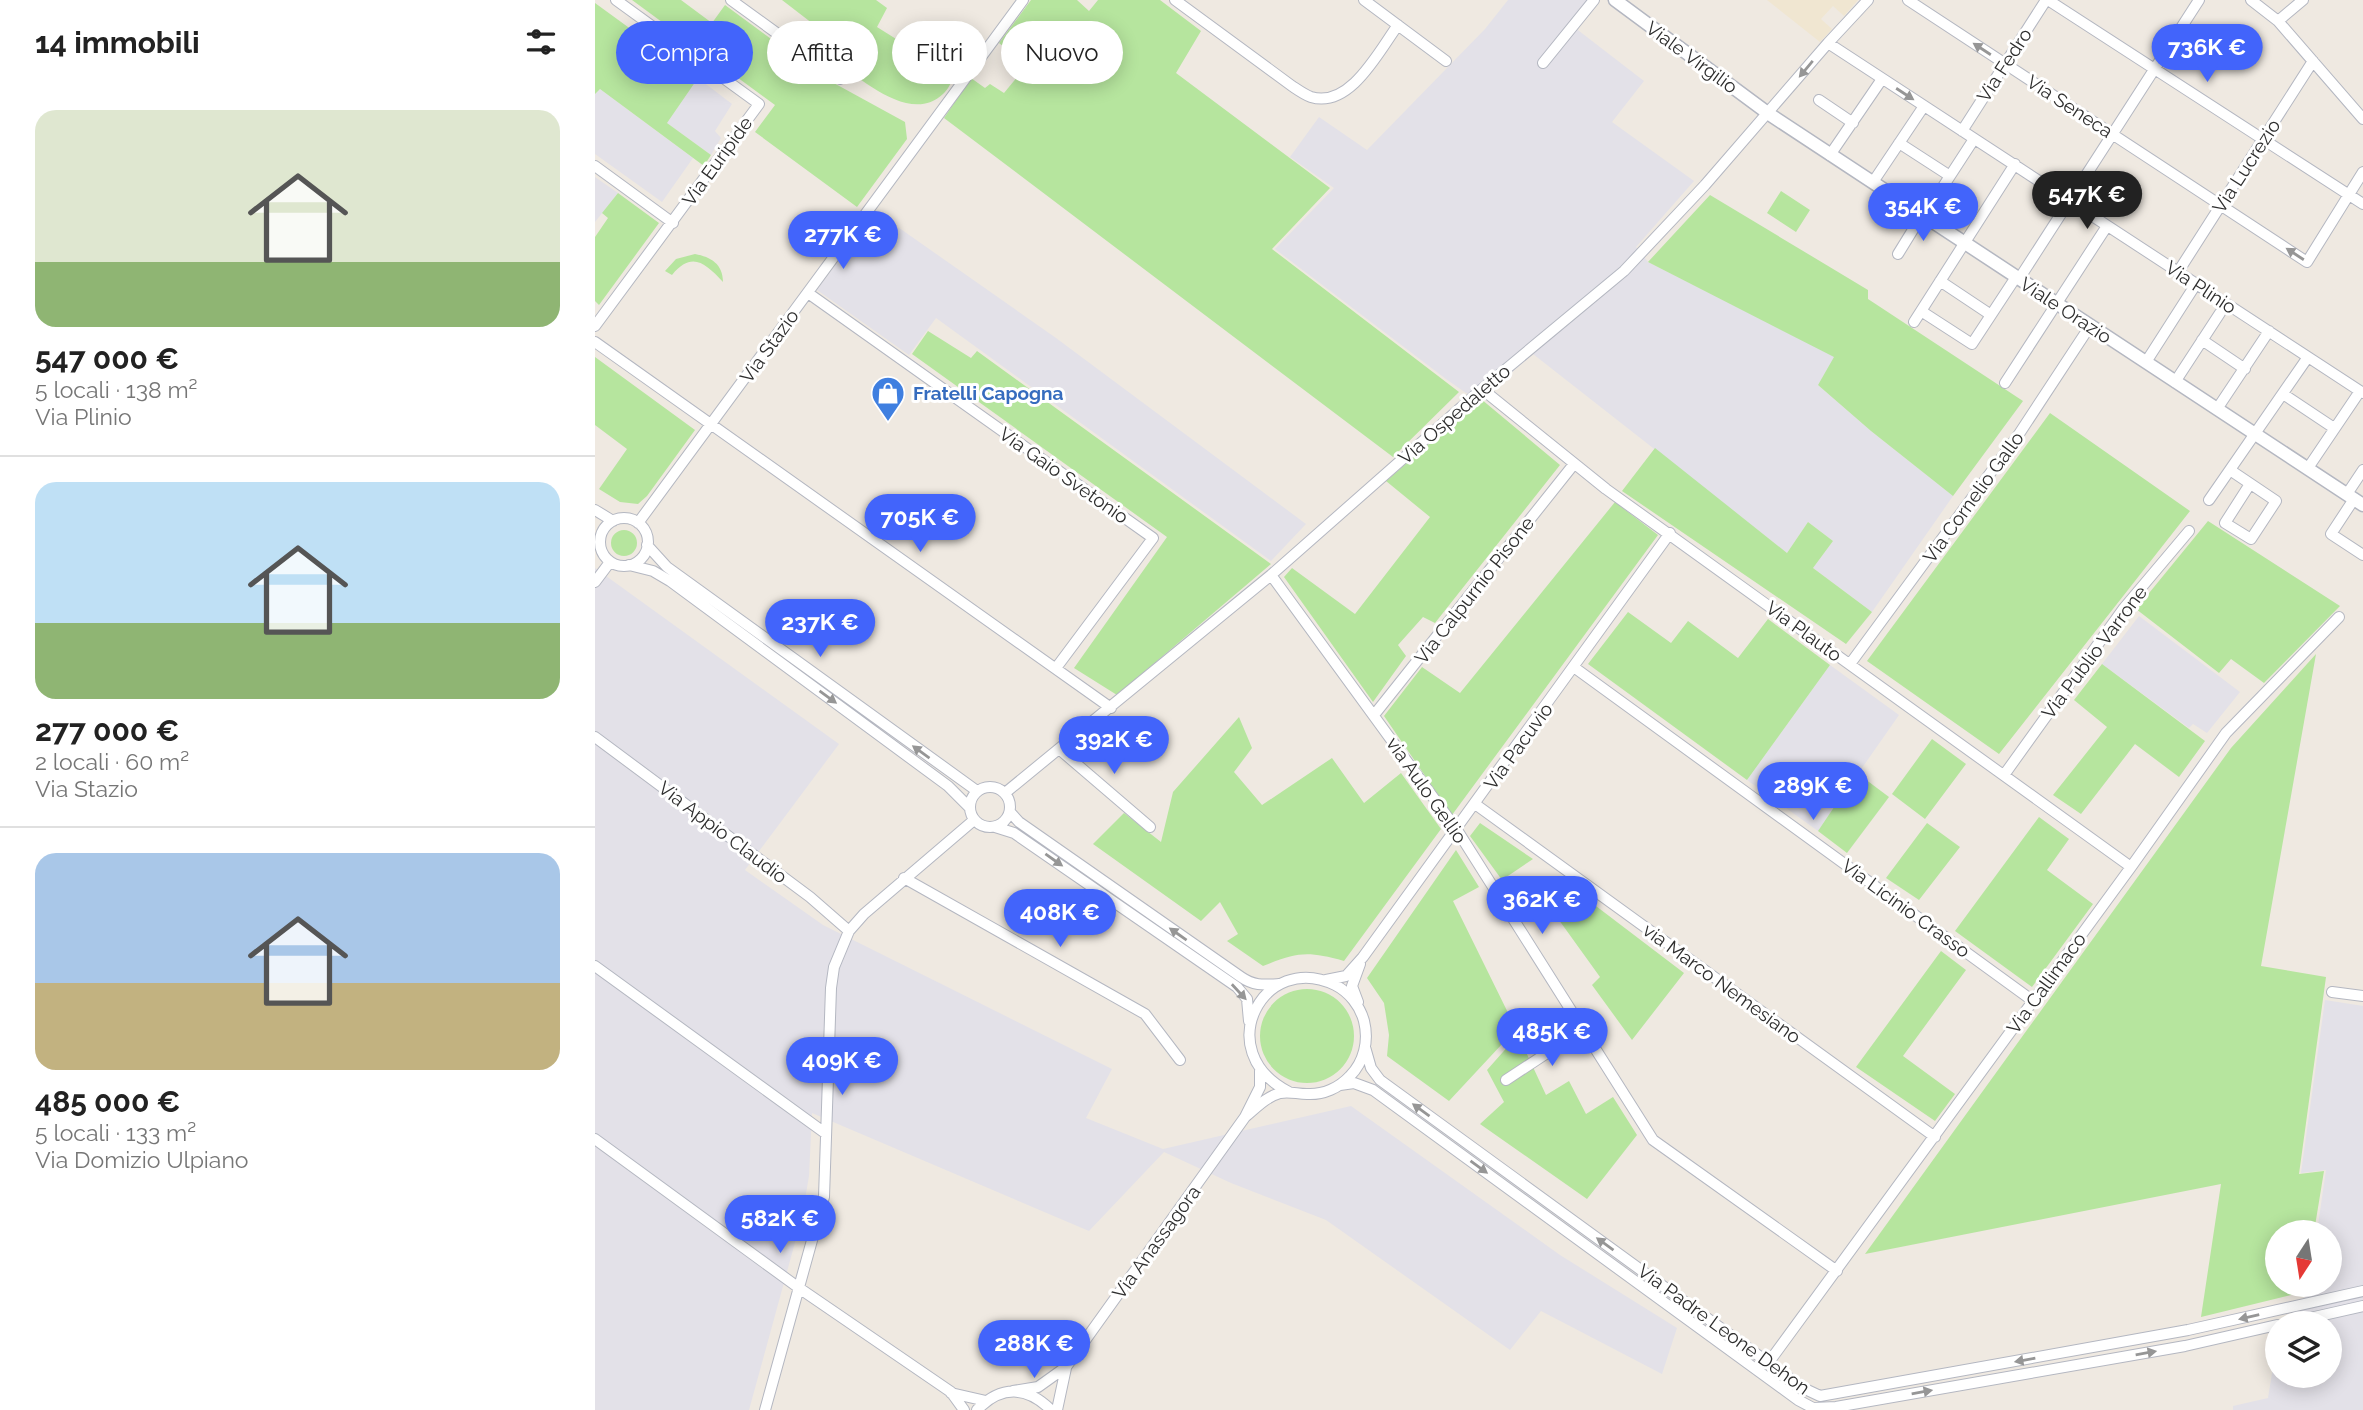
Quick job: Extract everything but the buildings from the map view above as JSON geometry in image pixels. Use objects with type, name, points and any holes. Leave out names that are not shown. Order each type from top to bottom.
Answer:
[{"type":"street","name":"Via Euripide","points":[[595,327],[759,104],[616,0]]},
{"type":"street","points":[[731,0],[767,26]]},
{"type":"street","name":"Via Stazio","points":[[638,523],[1023,0]]},
{"type":"street","points":[[1175,0],[1292,86],[1310,97],[1326,99],[1344,93],[1359,80],[1398,25]]},
{"type":"street","points":[[1364,0],[1446,61]]},
{"type":"street","points":[[1543,63],[1594,0]]},
{"type":"street","name":"Viale Virgilio","points":[[1615,0],[1769,114]]},
{"type":"street","name":"Via Ospedaletto","points":[[1005,793],[1271,575],[1482,388],[1623,271],[1706,185],[1868,0]]},
{"type":"street","name":"Via Seneca","points":[[1907,0],[2307,262],[2349,194]]},
{"type":"street","points":[[2047,0],[2363,204]]},
{"type":"street","name":"Via Fedro","points":[[1962,131],[2047,0]]},
{"type":"street","points":[[1921,311],[1972,344],[2070,201],[2199,0]]},
{"type":"street","points":[[2251,0],[2279,21],[2363,119]]},
{"type":"street","points":[[2279,21],[2303,0]]},
{"type":"street","name":"Via Plinio","points":[[1828,43],[2361,391]]},
{"type":"street","name":"Via Lucrezio","points":[[2178,272],[2313,61]]},
{"type":"street","points":[[1830,155],[1882,79]]},
{"type":"street","points":[[1819,100],[1853,123]]},
{"type":"street","points":[[1873,182],[1924,106]]},
{"type":"street","name":"Viale Orazio","points":[[1769,114],[2355,499]]},
{"type":"street","points":[[1898,254],[1974,139]]},
{"type":"street","points":[[1899,143],[1950,176]]},
{"type":"street","points":[[1913,322],[2015,164]]},
{"type":"street","points":[[595,166],[673,223]]},
{"type":"street","points":[[2349,194],[2363,172]]},
{"type":"street","points":[[2005,383],[2107,226]]},
{"type":"street","points":[[1940,281],[1991,315]]},
{"type":"street","points":[[2146,362],[2196,284]]},
{"type":"street","name":"Via Gaio Svetonio","points":[[808,293],[1153,538],[1056,668]]},
{"type":"street","points":[[2175,382],[2220,313]]},
{"type":"street","name":"Via Cornelio Gallo","points":[[1850,664],[2019,434],[2090,326]]},
{"type":"street","points":[[2217,410],[2269,331]]},
{"type":"street","points":[[2202,340],[2245,369]]},
{"type":"street","points":[[595,342],[1111,708]]},
{"type":"street","points":[[2209,500],[2308,357]]},
{"type":"street","name":"Via Plauto","points":[[1482,388],[1574,464],[2131,867]]},
{"type":"street","points":[[2308,468],[2361,391]]},
{"type":"street","points":[[2283,394],[2335,428]]},
{"type":"street","name":"Via Calpurnio Pisone","points":[[1374,715],[1574,464]]},
{"type":"street","points":[[2230,470],[2276,501],[2251,540],[2225,523],[2250,484]]},
{"type":"street","points":[[2363,470],[2355,499],[2331,534],[2363,555]]},
{"type":"street","points":[[595,510],[613,521]]},
{"type":"street","points":[[626,519],[638,523],[647,537],[642,558],[623,566],[610,562],[597,539],[603,530],[613,521],[626,519]]},
{"type":"street","name":"Via Publio Varrone","points":[[2004,775],[2124,608],[2189,531]]},
{"type":"street","name":"Via Pacuvio","points":[[1326,980],[1346,976],[1363,957],[1671,533]]},
{"type":"street","points":[[647,545],[667,567],[977,791]]},
{"type":"street","points":[[595,582],[610,562]]},
{"type":"street","points":[[629,565],[653,571],[670,581],[948,786],[969,807],[974,820],[981,826],[1014,833],[1237,987],[1247,999],[1251,1054],[1260,1071],[1273,1084],[1289,1092],[1324,1092],[1340,1085],[1352,1075],[1365,1047],[1366,1030],[1362,1014],[1353,999],[1340,987],[1326,980],[1310,977],[1280,984],[1251,984],[1019,822],[1010,812]]},
{"type":"street","name":"via Aulo Gellio","points":[[1271,575],[1457,830],[1653,1140],[1837,1271]]},
{"type":"street","name":"Via Callimaco","points":[[1769,1363],[2226,733],[2339,617]]},
{"type":"street","name":"Via Licinio Crasso","points":[[1575,668],[2033,1001]]},
{"type":"street","name":"Via Appio Claudio","points":[[595,737],[810,897],[849,931]]},
{"type":"street","points":[[1059,749],[1150,827]]},
{"type":"street","points":[[969,807],[971,798],[977,791],[992,786],[1005,793],[1010,812],[1005,821],[995,827]]},
{"type":"street","name":"via Marco Nemesiano","points":[[1475,804],[1935,1137]]},
{"type":"street","points":[[765,1410],[824,1197],[834,967],[849,931],[904,878],[974,820]]},
{"type":"street","points":[[904,878],[1145,1014],[1181,1060]]},
{"type":"street","name":"Via Pacuvio","points":[[1362,1014],[1352,986],[1363,957]]},
{"type":"street","points":[[595,966],[825,1133]]},
{"type":"street","points":[[1249,1036],[1252,1017],[1258,1004],[1280,984]]},
{"type":"street","points":[[2332,992],[2363,996]]},
{"type":"street","points":[[1506,1080],[1582,1030]]},
{"type":"street","name":"Via Padre Leone Dehon","points":[[1365,1047],[1371,1068],[1380,1080],[1811,1394],[1829,1396],[2188,1330],[2363,1291]]},
{"type":"street","name":"Via Anassagora","points":[[986,1401],[999,1394],[1038,1387],[1066,1367],[1245,1117],[1260,1087],[1260,1071]]},
{"type":"street","name":"Via Padre Leone Dehon","points":[[1340,1085],[1354,1083],[1373,1090],[1787,1392],[1813,1408],[1836,1407],[2185,1346],[2265,1328]]},
{"type":"street","name":"Via Anassagora","points":[[1245,1117],[1265,1099],[1289,1092]]},
{"type":"street","points":[[595,1139],[799,1288],[951,1392],[964,1410]]},
{"type":"street","points":[[2341,1311],[2363,1306]]},
{"type":"street","name":"Via Anassagora","points":[[1057,1410],[1066,1367]]},
{"type":"street","points":[[1013,1391],[1033,1396],[1051,1410]]},
{"type":"street","points":[[951,1392],[986,1401]]},
{"type":"street","points":[[977,1410],[986,1401]]},
{"type":"shaded area","points":[[1508,0],[1589,0],[1570,24],[1644,81],[1612,122],[1694,181],[1636,247],[1648,262],[1835,357],[1818,385],[1953,496],[1872,612],[1813,568],[1833,541],[1808,522],[1787,553],[1533,354],[1481,399],[1466,393],[1275,249],[1334,188],[1290,157],[1319,117],[1367,150],[1485,29]]},
{"type":"shaded area","points":[[1767,0],[1858,0],[1844,16],[1833,6],[1821,19],[1832,29],[1820,42]]},
{"type":"shaded area","points":[[694,84],[706,84],[732,104],[715,131],[721,138],[711,155],[667,123]]},
{"type":"shaded area","points":[[600,89],[693,158],[662,202],[595,154],[595,94]]},
{"type":"shaded area","points":[[595,177],[618,193],[595,222]]},
{"type":"shaded area","points":[[875,211],[1056,338],[1306,524],[1271,561],[936,318],[909,355],[817,290]]},
{"type":"shaded area","points":[[595,568],[839,744],[745,870],[823,925],[1112,1069],[1086,1118],[1163,1149],[1351,1106],[1560,1255],[1677,1328],[1662,1374],[1541,1311],[1510,1350],[1326,1220],[1231,1183],[1164,1152],[1089,1231],[812,1113],[809,1176],[802,1217],[749,1410],[595,1410]]},
{"type":"shaded area","points":[[2139,616],[2240,692],[2207,733],[2193,724],[2189,728],[2102,664]]},
{"type":"shaded area","points":[[1830,665],[1899,715],[1818,831],[1747,780]]},
{"type":"shaded area","points":[[2325,1000],[2363,1006],[2363,1410],[2233,1410],[2233,1406],[2268,1398],[2270,1388],[2342,1388],[2342,1311],[2294,1311],[2305,1297],[2342,1297],[2342,1220],[2319,1220],[2326,1170],[2301,1173]]},
{"type":"green space","points":[[632,0],[681,0],[709,21],[661,21]]},
{"type":"green space","points":[[782,0],[876,0],[887,8],[878,25],[878,21],[809,21]]},
{"type":"green space","points":[[1031,0],[1077,0],[1089,11],[1098,0],[1160,0],[1201,31],[1176,73],[1330,188],[1272,249],[1459,392],[1393,457],[944,118],[967,84],[979,84],[985,88],[990,84],[1004,93],[1011,84],[1123,84],[1123,21],[1015,21]]},
{"type":"green space","points":[[595,3],[620,21],[616,21],[616,84],[694,84],[667,123],[711,155],[704,166],[600,89],[595,94]]},
{"type":"green space","points":[[725,5],[747,21],[713,21]]},
{"type":"green space","points":[[753,26],[767,36],[767,84],[836,84],[905,122],[907,139],[857,207],[755,132],[775,105],[746,84],[753,84]]},
{"type":"green space","points":[[878,28],[892,36],[892,84],[950,84],[945,92],[930,102],[916,104],[901,102],[867,84],[878,84]]},
{"type":"green space","points":[[1781,191],[1810,210],[1796,232],[1767,213]]},
{"type":"green space","points":[[618,193],[659,223],[599,305],[595,301],[595,237],[608,218],[602,213]]},
{"type":"green space","points":[[1710,195],[1868,290],[1868,299],[2023,401],[1953,496],[1818,385],[1834,357],[1648,262]]},
{"type":"green space","points":[[695,254],[715,262],[721,270],[723,282],[698,262],[686,263],[672,275],[665,271],[676,259]]},
{"type":"green space","points":[[928,331],[971,358],[977,351],[1271,564],[1117,695],[1074,668],[1167,537],[912,354]]},
{"type":"green space","points":[[595,357],[695,430],[647,496],[638,504],[620,502],[599,489],[627,449],[595,425]]},
{"type":"green space","points":[[1481,399],[1560,465],[1435,623],[1423,617],[1398,645],[1406,656],[1373,702],[1284,577],[1292,568],[1355,614],[1430,517],[1386,481]]},
{"type":"green space","points":[[2050,413],[2190,511],[1999,754],[1867,661]]},
{"type":"green space","points":[[1655,448],[1787,553],[1808,522],[1833,541],[1813,568],[1872,612],[1846,644],[1622,491]]},
{"type":"green space","points":[[1615,502],[1658,535],[1452,815],[1384,716],[1422,667],[1460,693]]},
{"type":"green space","points":[[2208,521],[2340,606],[2264,683],[2231,659],[2219,673],[2136,609]]},
{"type":"green space","points":[[624,530],[633,534],[637,543],[633,552],[624,556],[615,552],[611,543],[615,534]]},
{"type":"green space","points":[[1628,612],[1671,643],[1688,621],[1738,658],[1768,619],[1830,665],[1747,780],[1588,664]]},
{"type":"green space","points":[[2316,654],[2261,966],[2326,977],[2299,1174],[2324,1171],[2316,1220],[2265,1220],[2265,1297],[2283,1297],[2201,1317],[2221,1184],[1865,1254],[2231,748]]},
{"type":"green space","points":[[2102,664],[2205,741],[2179,777],[2135,744],[2081,814],[2053,795],[2107,727],[2074,700]]},
{"type":"green space","points":[[1239,717],[1252,748],[1234,772],[1262,805],[1332,758],[1364,803],[1401,773],[1441,829],[1344,961],[1303,954],[1263,966],[1227,941],[1238,934],[1220,902],[1201,921],[1093,844],[1124,813],[1161,842],[1173,792]]},
{"type":"green space","points":[[1932,739],[1966,764],[1925,819],[1892,794]]},
{"type":"green space","points":[[1857,773],[1889,797],[1847,853],[1818,831]]},
{"type":"green space","points":[[2039,817],[2069,839],[2047,870],[2093,904],[2032,987],[1955,931]]},
{"type":"green space","points":[[1480,823],[1533,859],[1502,880],[1470,836]]},
{"type":"green space","points":[[1927,823],[1960,847],[1919,900],[1886,878]]},
{"type":"green space","points":[[1456,850],[1479,887],[1453,901],[1516,1029],[1449,1101],[1387,1056],[1389,1035],[1384,1003],[1367,978]]},
{"type":"green space","points":[[1567,884],[1684,973],[1632,1040],[1592,985],[1600,977],[1546,902]]},
{"type":"green space","points":[[1941,951],[1966,970],[1903,1056],[1955,1094],[1935,1121],[1856,1067]]},
{"type":"green space","points":[[1307,989],[1325,993],[1340,1003],[1350,1018],[1354,1036],[1350,1054],[1340,1069],[1325,1079],[1307,1083],[1289,1079],[1274,1069],[1264,1054],[1260,1036],[1264,1018],[1274,1003],[1289,993]]},
{"type":"green space","points":[[1518,1035],[1546,1095],[1569,1081],[1586,1114],[1613,1097],[1637,1135],[1587,1199],[1480,1124],[1504,1102],[1487,1070]]},
{"type":"place","name":"Fratelli Capogna","points":[[888,423]]}]
